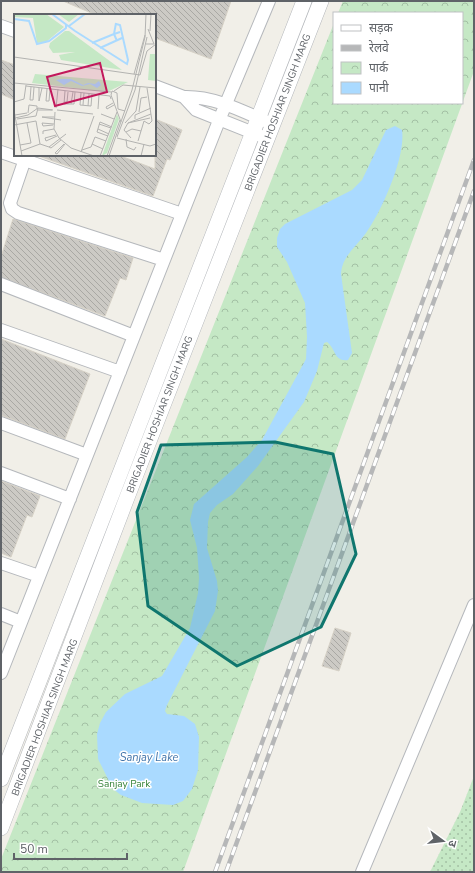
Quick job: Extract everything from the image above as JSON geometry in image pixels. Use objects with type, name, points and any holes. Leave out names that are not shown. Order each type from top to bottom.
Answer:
[{"type":"street","points":[[1,673],[220,118],[268,1]]},
{"type":"street","name":"BRIGADIER HOSHIAR SINGH MARG","points":[[1,779],[304,1]]},
{"type":"street","name":"BRIGADIER HOSHIAR SINGH MARG","points":[[1,828],[266,139],[321,1]]},
{"type":"street","points":[[1,26],[14,31]]},
{"type":"street","points":[[156,86],[184,97],[201,97],[226,105],[272,124]]},
{"type":"street","points":[[184,97],[196,110],[220,118],[266,139]]},
{"type":"street","points":[[1,152],[14,156]]},
{"type":"street","points":[[15,156],[182,214]]},
{"type":"street","points":[[25,159],[10,203],[12,210],[164,260]]},
{"type":"street","points":[[1,284],[134,336]]},
{"type":"street","points":[[1,330],[120,372]]},
{"type":"street","points":[[1,423],[87,455]]},
{"type":"street","points":[[1,473],[70,499]]},
{"type":"street","points":[[1,562],[39,576]]},
{"type":"street","points":[[362,872],[474,605]]},
{"type":"street","points":[[1,614],[21,622]]},
{"type":"highlighted area","points":[[275,442],[333,454],[356,554],[321,627],[237,666],[148,606],[137,512],[161,445]]},
{"type":"green space","name":"Sanjay Park","points":[[343,1],[474,1],[474,71],[463,101],[463,12],[338,12]]},
{"type":"green space","name":"Sanjay Park","points":[[333,26],[333,104],[462,104],[183,872],[1,872],[1,859]]},
{"type":"green space","points":[[474,776],[474,872],[430,872],[460,812]]},
{"type":"water","name":"Sanjay Lake","points":[[395,126],[402,130],[402,141],[397,168],[392,183],[372,223],[366,233],[350,252],[342,268],[341,274],[352,353],[348,360],[340,359],[327,342],[324,343],[317,371],[304,402],[258,466],[233,494],[217,505],[210,513],[208,522],[207,548],[217,581],[218,591],[215,611],[165,711],[167,714],[184,716],[195,724],[199,737],[198,770],[192,789],[183,801],[173,805],[142,803],[121,795],[113,789],[98,759],[97,734],[100,723],[106,712],[125,694],[162,676],[190,628],[198,593],[199,578],[197,548],[190,520],[194,504],[247,457],[262,440],[306,359],[307,337],[305,303],[287,262],[277,247],[277,238],[280,229],[285,224],[352,190],[362,180],[386,130]]},
{"type":"building","points":[[63,1],[231,1],[211,59],[156,38],[156,14],[94,14]]},
{"type":"building","points":[[1,60],[14,65],[14,100],[1,94]]},
{"type":"building","points":[[156,119],[182,130],[170,160],[167,159],[153,196],[39,156],[121,156],[155,169]]},
{"type":"building","points":[[13,219],[133,258],[126,280],[120,278],[105,316],[1,277],[1,257]]},
{"type":"building","points":[[1,339],[90,374],[65,439],[1,415]]},
{"type":"building","points":[[1,481],[40,496],[32,517],[27,515],[11,557],[1,553]]},
{"type":"building","points":[[335,628],[351,633],[339,671],[322,666]]},
{"type":"railway","points":[[215,872],[474,160]]},
{"type":"railway","points":[[226,872],[474,191]]}]
